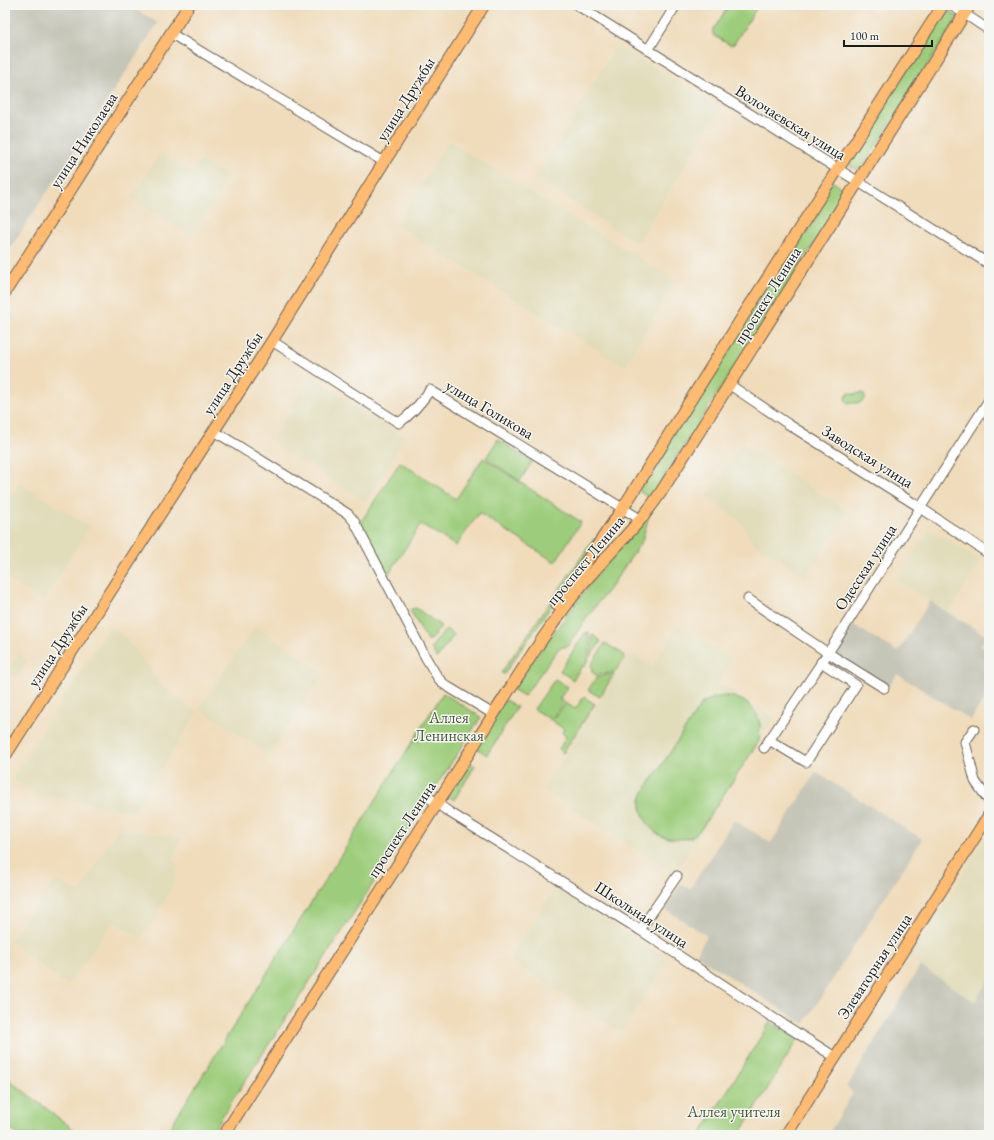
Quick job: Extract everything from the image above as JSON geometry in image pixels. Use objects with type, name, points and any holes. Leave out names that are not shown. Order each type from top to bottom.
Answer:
[{"type":"main road","name":"улица Николаева","points":[[5,292],[189,5]]},
{"type":"main road","name":"улица Дружбы","points":[[5,756],[272,341],[484,5]]},
{"type":"main road","name":"проспект Ленина","points":[[490,712],[509,677],[623,508],[943,5]]},
{"type":"main road","name":"проспект Ленина","points":[[224,1135],[490,712],[571,598],[656,501],[967,9]]},
{"type":"main road","name":"проспект Ленина","points":[[216,1135],[434,801]]},
{"type":"main road","name":"Элеваторная улица","points":[[786,1135],[989,815]]},
{"type":"street","name":"Волочаевская улица","points":[[577,5],[989,264]]},
{"type":"street","points":[[648,50],[676,5]]},
{"type":"street","points":[[951,5],[967,9],[989,30]]},
{"type":"street","points":[[170,33],[384,162]]},
{"type":"street","name":"улица Голикова","points":[[272,341],[399,423],[417,407],[430,390],[640,519]]},
{"type":"street","name":"Заводская улица","points":[[730,386],[921,508],[989,554]]},
{"type":"street","name":"Одесская улица","points":[[822,662],[856,684],[806,762],[766,744],[828,653],[864,594],[921,508],[957,448],[989,400]]},
{"type":"street","points":[[214,431],[348,514],[354,521],[438,678],[445,685],[490,712]]},
{"type":"street","points":[[748,598],[828,653],[884,688]]},
{"type":"street","points":[[974,729],[965,742],[975,781],[989,801]]},
{"type":"street","name":"Школьная улица","points":[[434,801],[640,930],[765,1013],[835,1057]]},
{"type":"street","points":[[640,930],[677,876]]},
{"type":"shaded area","points":[[13,5],[128,5],[158,23],[5,256],[5,19]]},
{"type":"shaded area","points":[[617,45],[720,109],[637,243],[536,179]]},
{"type":"shaded area","points":[[449,141],[675,280],[625,367],[396,225]]},
{"type":"shaded area","points":[[160,153],[191,173],[200,160],[228,178],[191,236],[131,198]]},
{"type":"shaded area","points":[[310,376],[405,437],[366,502],[271,442]]},
{"type":"shaded area","points":[[742,443],[849,512],[806,576],[750,541],[742,523],[707,496]]},
{"type":"shaded area","points":[[19,483],[90,527],[43,601],[5,577],[5,505]]},
{"type":"shaded area","points":[[929,529],[981,560],[949,612],[897,581]]},
{"type":"shaded area","points":[[930,601],[986,636],[980,646],[989,651],[989,691],[971,720],[897,674],[889,686],[834,652],[852,624],[898,652]]},
{"type":"shaded area","points":[[678,625],[732,659],[718,683],[774,718],[675,874],[543,790],[630,653],[652,667]]},
{"type":"shaded area","points":[[255,626],[325,673],[269,755],[199,708]]},
{"type":"shaded area","points":[[111,627],[130,641],[129,644],[135,649],[160,684],[197,713],[134,812],[36,794],[12,779],[108,628],[109,629]]},
{"type":"shaded area","points":[[18,654],[28,660],[16,678],[7,673]]},
{"type":"shaded area","points":[[816,772],[922,839],[804,1024],[696,955],[707,936],[665,909],[681,884],[690,889],[734,820],[771,843]]},
{"type":"shaded area","points":[[118,828],[182,838],[173,858],[178,868],[164,902],[141,938],[112,922],[68,986],[9,941],[55,880],[79,893]]},
{"type":"shaded area","points":[[989,829],[989,978],[975,1002],[907,958],[939,907],[943,910]]},
{"type":"shaded area","points":[[556,887],[668,961],[621,1032],[509,959]]},
{"type":"shaded area","points":[[920,966],[975,1002],[989,978],[989,1135],[828,1135],[853,1093],[847,1087]]},
{"type":"green space","points":[[729,5],[757,5],[734,44],[730,45],[713,35],[713,30]]},
{"type":"green space","points":[[945,9],[958,17],[862,168],[857,169],[851,167],[849,159]]},
{"type":"green space","points":[[832,181],[847,192],[656,489],[648,497],[640,492],[641,483]]},
{"type":"green space","points":[[849,393],[863,393],[865,399],[860,403],[848,403],[845,399]]},
{"type":"green space","points":[[498,439],[532,462],[520,481],[486,458]]},
{"type":"green space","points":[[483,458],[581,522],[555,562],[479,513],[456,546],[421,524],[388,575],[359,525],[400,462],[456,499]]},
{"type":"green space","points":[[650,512],[642,541],[610,588],[586,618],[568,646],[559,648],[524,696],[512,689],[610,557]]},
{"type":"green space","points":[[594,539],[597,541],[504,674],[501,673]]},
{"type":"green space","points":[[416,608],[441,626],[431,640],[427,640],[410,610]]},
{"type":"green space","points":[[446,629],[454,635],[437,658],[431,648]]},
{"type":"green space","points":[[589,632],[589,658],[584,667],[582,666],[573,680],[560,671],[585,633]]},
{"type":"green space","points":[[592,634],[601,641],[591,656]]},
{"type":"green space","points":[[605,643],[623,654],[624,659],[615,672],[596,675],[592,672],[591,665]]},
{"type":"green space","points":[[614,674],[600,697],[588,690],[597,677]]},
{"type":"green space","points":[[555,679],[568,687],[559,699],[564,702],[551,720],[534,709]]},
{"type":"green space","name":"Аллея Ленинская","points":[[443,693],[481,717],[210,1135],[165,1135]]},
{"type":"green space","points":[[725,696],[737,698],[743,701],[756,713],[760,725],[759,741],[701,829],[685,839],[664,837],[659,835],[650,827],[644,817],[641,800],[644,792],[702,703],[714,698]]},
{"type":"green space","points":[[584,697],[595,704],[563,753],[559,749],[566,737],[562,733],[564,729],[552,721],[566,703],[575,709]]},
{"type":"green space","points":[[505,700],[517,707],[487,755],[475,747]]},
{"type":"green space","points":[[466,760],[475,766],[454,800],[445,794]]},
{"type":"green space","name":"Аллея учителя","points":[[770,1022],[798,1039],[739,1135],[700,1135]]},
{"type":"green space","points":[[5,1077],[81,1135],[18,1135],[5,1124]]}]
